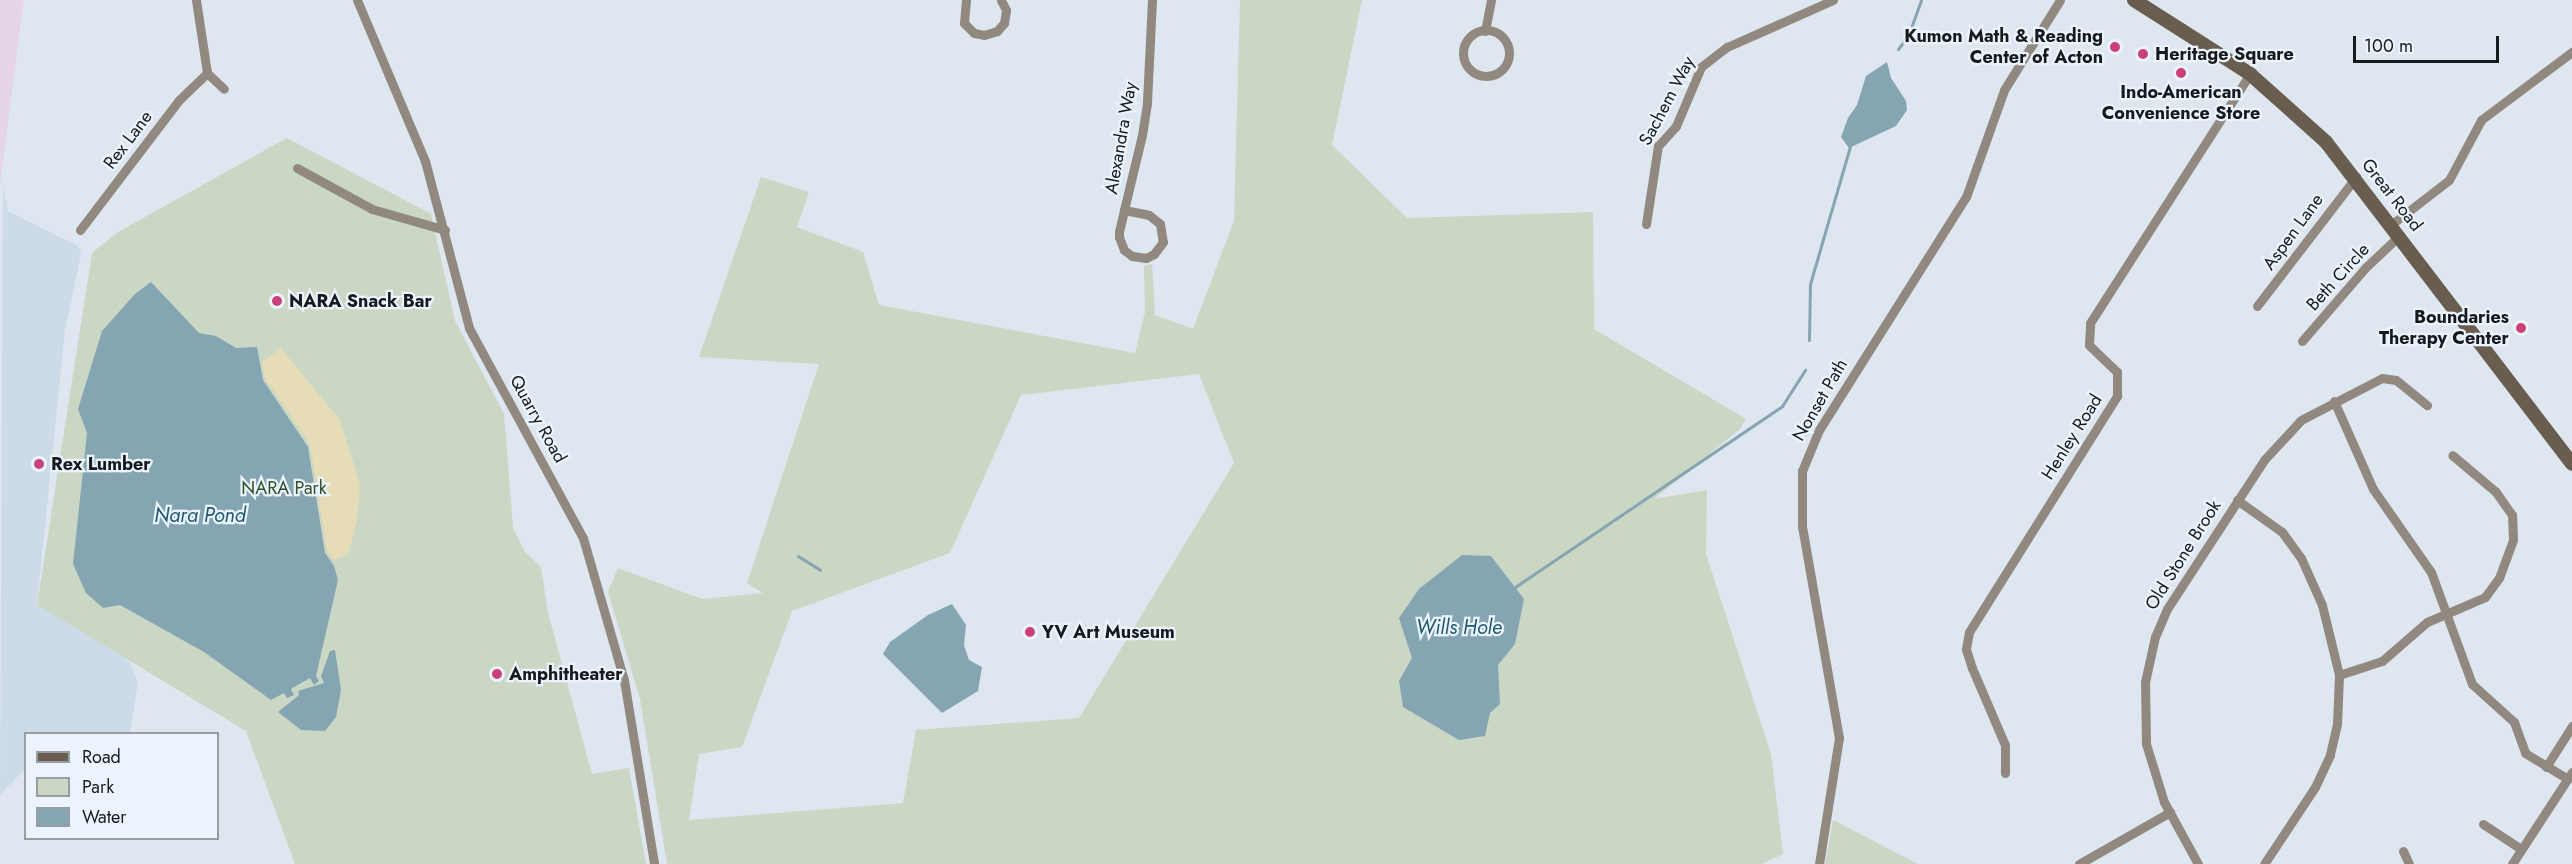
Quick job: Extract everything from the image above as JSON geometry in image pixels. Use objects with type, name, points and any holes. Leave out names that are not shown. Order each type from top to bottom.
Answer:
[{"type":"main road","name":"Great Road","points":[[2134,0],[2250,74],[2312,127],[2356,177],[2572,464]]},
{"type":"street","points":[[196,0],[207,73],[224,88]]},
{"type":"street","name":"Quarry Road","points":[[357,0],[424,160],[445,230],[469,328],[566,502],[591,563],[634,729],[654,864]]},
{"type":"street","points":[[966,0],[964,23],[975,33],[984,35],[997,31],[1004,23],[1006,10],[1001,0]]},
{"type":"street","name":"Alexandra Way","points":[[1124,210],[1149,215],[1160,224],[1163,242],[1154,254],[1136,257],[1124,250],[1119,237],[1124,210],[1147,102],[1152,0]]},
{"type":"street","points":[[1485,31],[1491,0]]},
{"type":"street","name":"Sachem Way","points":[[1646,224],[1658,146],[1676,126],[1701,67],[1727,47],[1833,0]]},
{"type":"street","name":"Nonset Path","points":[[1819,864],[1839,738],[1800,512],[1802,471],[1819,430],[1966,197],[2001,97],[2060,0]]},
{"type":"street","points":[[1485,31],[1502,38],[1509,54],[1504,67],[1488,76],[1469,69],[1463,55],[1467,40],[1485,31]]},
{"type":"street","name":"Beth Circle","points":[[2302,341],[2396,229],[2449,180],[2481,120],[2572,52]]},
{"type":"street","name":"Rex Lane","points":[[80,230],[179,100],[207,73]]},
{"type":"street","name":"Henley Road","points":[[2005,773],[2006,746],[1972,668],[1966,649],[1969,632],[2117,396],[2117,372],[2089,345],[2090,323],[2250,74]]},
{"type":"street","points":[[297,168],[372,209],[445,230]]},
{"type":"street","name":"Aspen Lane","points":[[2257,306],[2356,177]]},
{"type":"street","name":"Old Stone Brook","points":[[2198,864],[2158,788],[2146,744],[2144,713],[2147,667],[2170,602],[2281,438],[2307,416],[2387,377],[2396,380],[2427,405]]},
{"type":"street","points":[[2334,401],[2368,481],[2426,564],[2472,684],[2514,722],[2525,753],[2546,766],[2570,776],[2512,864]]},
{"type":"street","points":[[2339,675],[2376,665],[2420,627],[2493,590],[2512,548],[2514,531],[2512,515],[2503,499],[2452,455]]},
{"type":"street","points":[[2237,500],[2282,532],[2301,558],[2322,605],[2339,675],[2337,724],[2330,755],[2315,787],[2264,864]]},
{"type":"street","points":[[2546,766],[2572,726]]},
{"type":"street","points":[[2079,864],[2170,812]]},
{"type":"street","points":[[2483,824],[2522,849]]},
{"type":"street","points":[[2403,851],[2409,864]]},
{"type":"shaded area","points":[[0,0],[24,0],[0,184]]},
{"type":"shaded area","points":[[3,183],[8,211],[78,246],[81,254],[65,331],[37,605],[124,657],[131,664],[138,683],[130,732],[24,732],[24,770],[0,795]]},
{"type":"green space","points":[[1240,0],[1362,0],[1332,145],[1407,218],[1593,212],[1594,329],[1746,419],[1740,429],[1654,499],[1707,490],[1706,554],[1771,754],[1783,854],[1762,864],[667,864],[640,699],[608,592],[618,568],[702,599],[763,593],[747,583],[819,364],[699,357],[761,177],[809,192],[797,227],[863,252],[879,305],[1135,353],[1145,312],[1144,266],[1152,264],[1155,315],[1193,329],[1234,221]],"holes":[[[1199,374],[1234,463],[1079,718],[916,730],[903,803],[689,820],[699,754],[742,747],[792,611],[950,553],[1021,395]]]},
{"type":"green space","name":"NARA Park","points":[[287,138],[431,214],[455,321],[504,414],[513,527],[525,552],[541,567],[548,613],[592,774],[629,768],[646,864],[295,864],[246,731],[37,605],[92,253],[118,232]]},
{"type":"green space","points":[[1833,820],[1918,864],[1825,864]]},
{"type":"sand","points":[[281,348],[340,420],[360,485],[357,520],[348,555],[333,560],[327,551],[310,445],[265,378],[262,362]]},
{"type":"water","points":[[1887,62],[1891,78],[1906,101],[1907,110],[1896,126],[1849,148],[1841,137],[1848,118],[1857,105],[1866,76]]},
{"type":"water","name":"Nara Pond","points":[[151,282],[199,333],[216,336],[236,348],[257,347],[263,380],[308,447],[325,553],[334,566],[338,580],[316,676],[319,681],[314,685],[310,678],[291,689],[294,695],[287,698],[284,693],[271,700],[204,652],[120,605],[103,608],[86,593],[73,564],[87,433],[78,409],[102,331],[135,294]]},
{"type":"water","name":"Wills Hole","points":[[1462,555],[1491,556],[1524,599],[1515,644],[1498,665],[1500,704],[1490,713],[1485,736],[1459,740],[1403,707],[1399,681],[1412,658],[1399,618],[1419,589]]},
{"type":"water","points":[[952,604],[966,625],[964,645],[969,660],[982,667],[978,691],[942,713],[883,654],[890,642],[928,615]]},
{"type":"water","points":[[335,650],[341,690],[336,717],[325,731],[301,730],[278,712],[299,695],[298,691],[324,683],[321,676],[330,651]]},
{"type":"waterway","points":[[1898,49],[1908,36],[1921,0]]},
{"type":"waterway","points":[[1809,340],[1810,284],[1850,146]]},
{"type":"waterway","points":[[1515,587],[1782,406],[1805,370]]},
{"type":"waterway","points":[[798,556],[820,570]]},
{"type":"place","name":"Kumon Math & Reading Center of Acton","points":[[2115,47]]},
{"type":"place","name":"Heritage Square","points":[[2143,54]]},
{"type":"place","name":"Indo-American Convenience Store","points":[[2181,73]]},
{"type":"place","name":"NARA Snack Bar","points":[[277,301]]},
{"type":"place","name":"Boundaries Therapy Center","points":[[2521,328]]},
{"type":"place","name":"Rex Lumber","points":[[39,464]]},
{"type":"place","name":"YV Art Museum","points":[[1030,632]]},
{"type":"place","name":"Amphitheater","points":[[497,674]]}]
